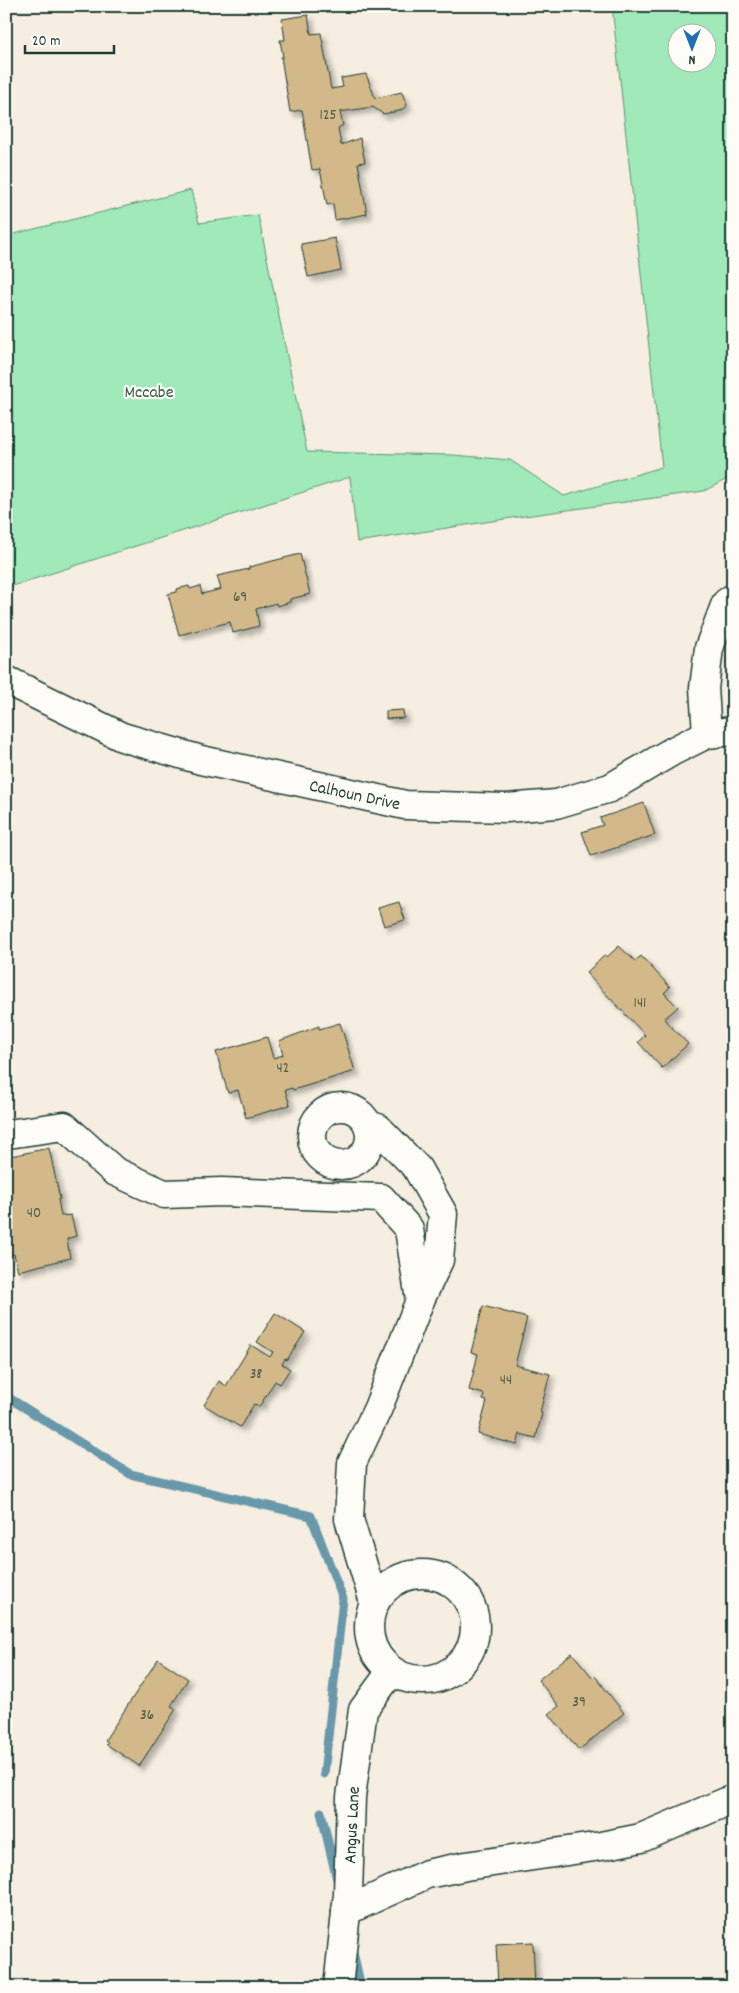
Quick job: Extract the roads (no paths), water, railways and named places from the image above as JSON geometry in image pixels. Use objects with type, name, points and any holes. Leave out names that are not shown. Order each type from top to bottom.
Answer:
[{"type":"street","name":"Calhoun Drive","points":[[6,680],[122,737],[201,760],[405,805],[506,808],[556,804],[610,788],[673,751],[720,733],[704,688],[708,648],[726,603],[733,598]]},
{"type":"street","points":[[368,1125],[378,1128],[416,1168],[443,1214],[439,1260],[420,1300],[378,1408],[352,1463],[349,1520],[374,1602]]},
{"type":"street","points":[[8,1134],[64,1126],[114,1171],[164,1194],[222,1192],[381,1198],[409,1228],[420,1300]]},
{"type":"street","points":[[428,1574],[447,1580],[461,1590],[474,1614],[476,1630],[468,1656],[450,1673],[424,1681],[408,1679],[392,1672],[379,1660],[370,1640],[369,1619],[374,1602],[386,1588],[409,1575],[428,1574]]},
{"type":"street","name":"Angus Lane","points":[[338,1987],[346,1911],[351,1797],[364,1710],[392,1672]]},
{"type":"street","points":[[346,1911],[427,1874],[640,1838],[733,1800]]},
{"type":"waterway","points":[[6,1396],[130,1474],[311,1516],[343,1599],[324,1774]]},
{"type":"waterway","points":[[321,1812],[338,1884]]},
{"type":"waterway","points":[[352,1948],[361,1987]]},
{"type":"park label","name":"Mccabe","points":[[149,391]]}]
